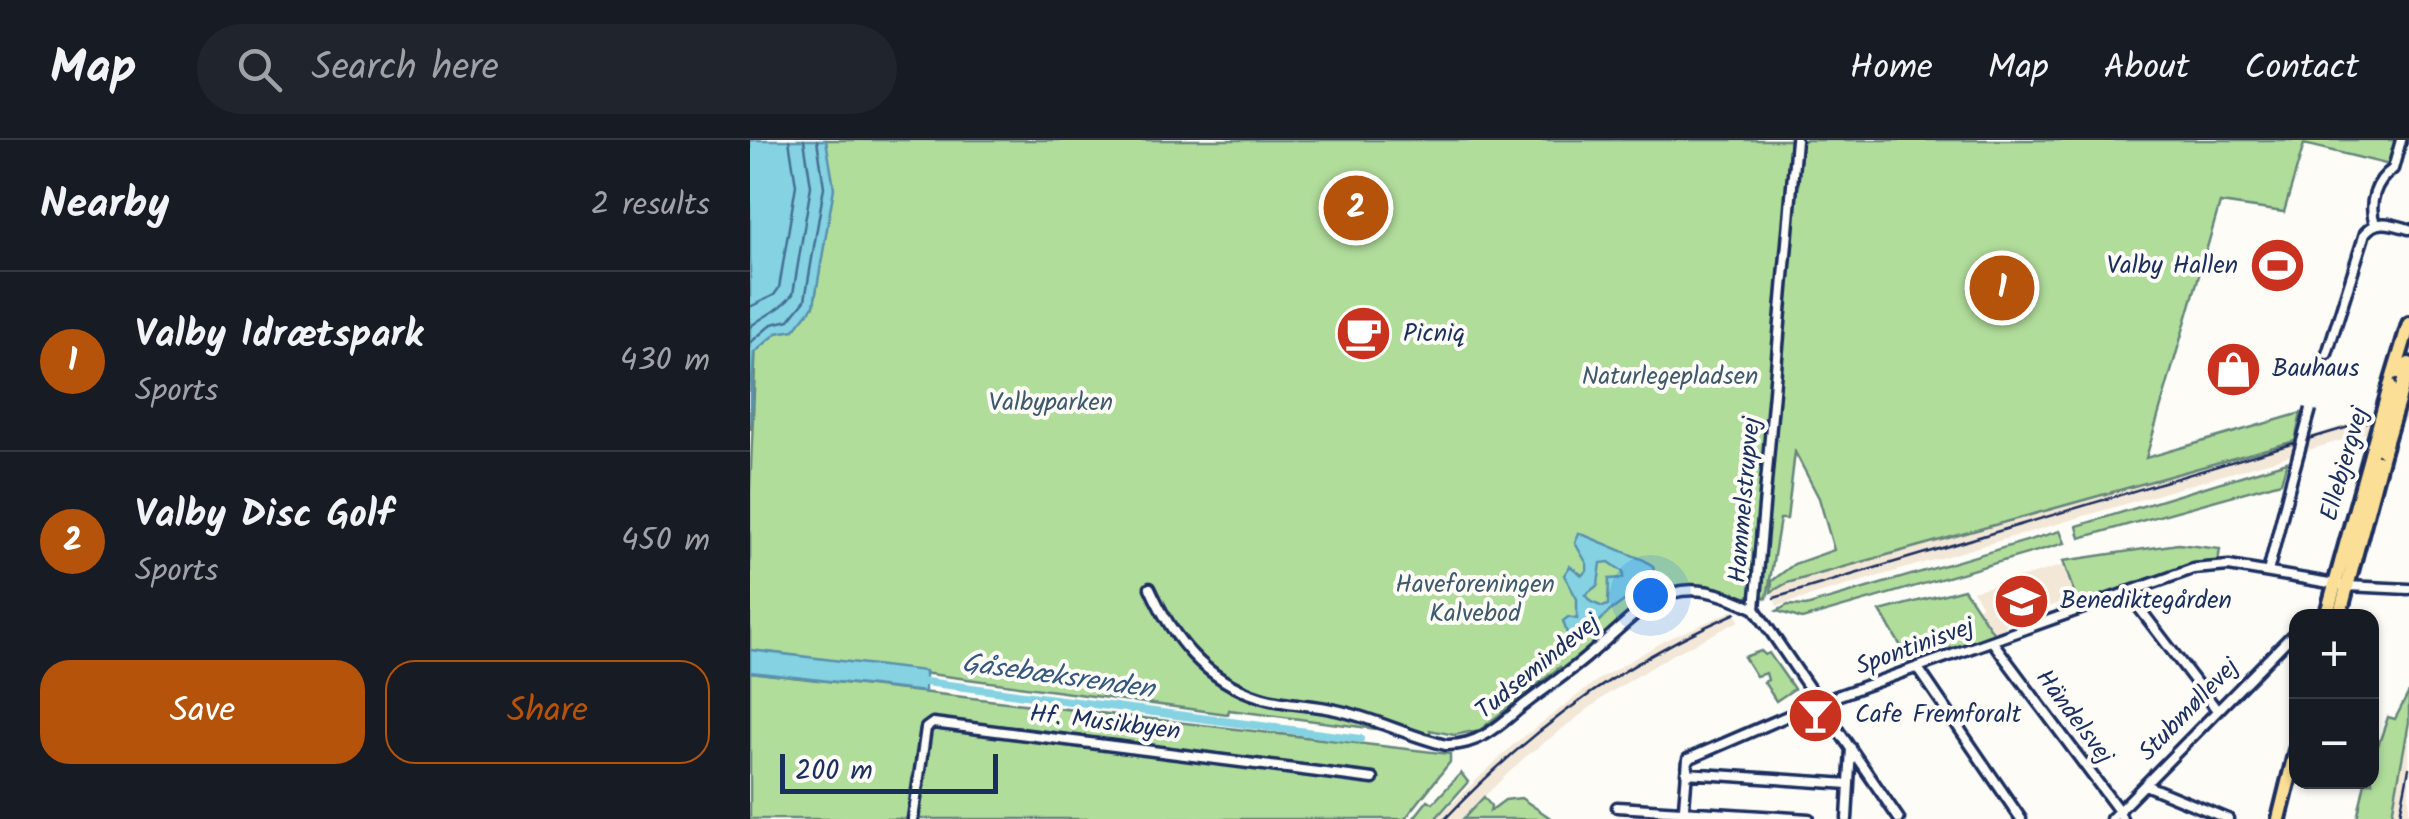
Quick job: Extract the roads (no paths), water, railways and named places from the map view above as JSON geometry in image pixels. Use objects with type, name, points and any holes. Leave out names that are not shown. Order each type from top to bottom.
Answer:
[{"type":"main road","name":"Ellebjergvej","points":[[2329,609],[2341,585],[2397,384],[2409,324]]},
{"type":"main road","name":"Ellebjergvej","points":[[2397,384],[2409,364]]},
{"type":"main road","name":"Ellebjergvej","points":[[2339,609],[2341,585]]},
{"type":"main road","points":[[2279,819],[2289,778]]},
{"type":"main road","points":[[2287,819],[2294,789]]},
{"type":"street","name":"Hammelstrupvej","points":[[1796,140],[1755,609],[1899,819]]},
{"type":"street","points":[[2375,224],[2371,213],[2374,196],[2387,172],[2393,169],[2400,140]]},
{"type":"street","points":[[2327,354],[2361,240],[2375,224],[2409,229]]},
{"type":"street","points":[[2268,572],[2310,409]]},
{"type":"street","name":"Spontinisvej","points":[[1686,773],[1688,758],[1820,702],[2127,592],[2211,566],[2341,585],[2409,589]]},
{"type":"street","name":"Tudsemindevej","points":[[1150,588],[1163,618],[1184,648],[1202,667],[1226,683],[1260,698],[1336,710],[1446,745],[1482,738],[1584,660],[1637,611],[1662,596],[1704,590],[1755,609]]},
{"type":"street","points":[[2127,592],[2217,710]]},
{"type":"street","name":"Stubmøllevej","points":[[2112,819],[2121,815],[2144,785],[2289,638]]},
{"type":"street","name":"Händelsvej","points":[[1992,641],[2121,815]]},
{"type":"street","points":[[1918,668],[2022,819]]},
{"type":"street","name":"Hf. Musikbyen","points":[[912,819],[926,728],[932,722],[1373,779]]},
{"type":"street","points":[[1846,819],[1851,748]]},
{"type":"street","points":[[1683,815],[1686,773],[1849,784]]},
{"type":"street","points":[[2144,785],[2228,819]]},
{"type":"street","points":[[1617,806],[1683,815],[1809,819]]},
{"type":"water","points":[[750,140],[826,140],[834,188],[814,305],[794,330],[777,333],[754,353],[750,426]]},
{"type":"water","points":[[1579,533],[1644,560],[1653,566],[1654,574],[1649,583],[1609,612],[1572,649],[1563,621],[1568,617],[1577,619],[1577,599],[1564,575],[1570,566],[1582,575],[1587,570],[1575,543]],"holes":[[[1609,562],[1623,572],[1623,578],[1609,579],[1608,605],[1591,602],[1585,595],[1598,585],[1601,563]]]},
{"type":"water","points":[[750,650],[925,671],[925,692],[750,672]]},
{"type":"waterway","name":"Gåsebæksrenden","points":[[918,681],[1360,739]]},
{"type":"railway","points":[[1774,598],[2409,409]]},
{"type":"railway","points":[[1445,819],[1510,756],[1580,701],[1655,653],[1736,613]]},
{"type":"railway","points":[[2399,819],[2409,768]]},
{"type":"place","name":"Valby Disc Golf","points":[[1356,208]]},
{"type":"place","name":"Valby Hallen","points":[[2277,266]]},
{"type":"place","name":"Valby Idrætspark","points":[[2002,288]]},
{"type":"place","name":"Picniq","points":[[1364,334]]},
{"type":"place","name":"Bauhaus","points":[[2233,369]]},
{"type":"place","name":"Benediktegården","points":[[2021,601]]},
{"type":"place","name":"Cafe Fremforalt","points":[[1816,715]]},
{"type":"park label","name":"Naturlegepladsen","points":[[1670,377]]},
{"type":"park label","name":"Valbyparken","points":[[1051,403]]},
{"type":"park label","name":"Haveforeningen Kalvebod","points":[[1475,600]]}]
